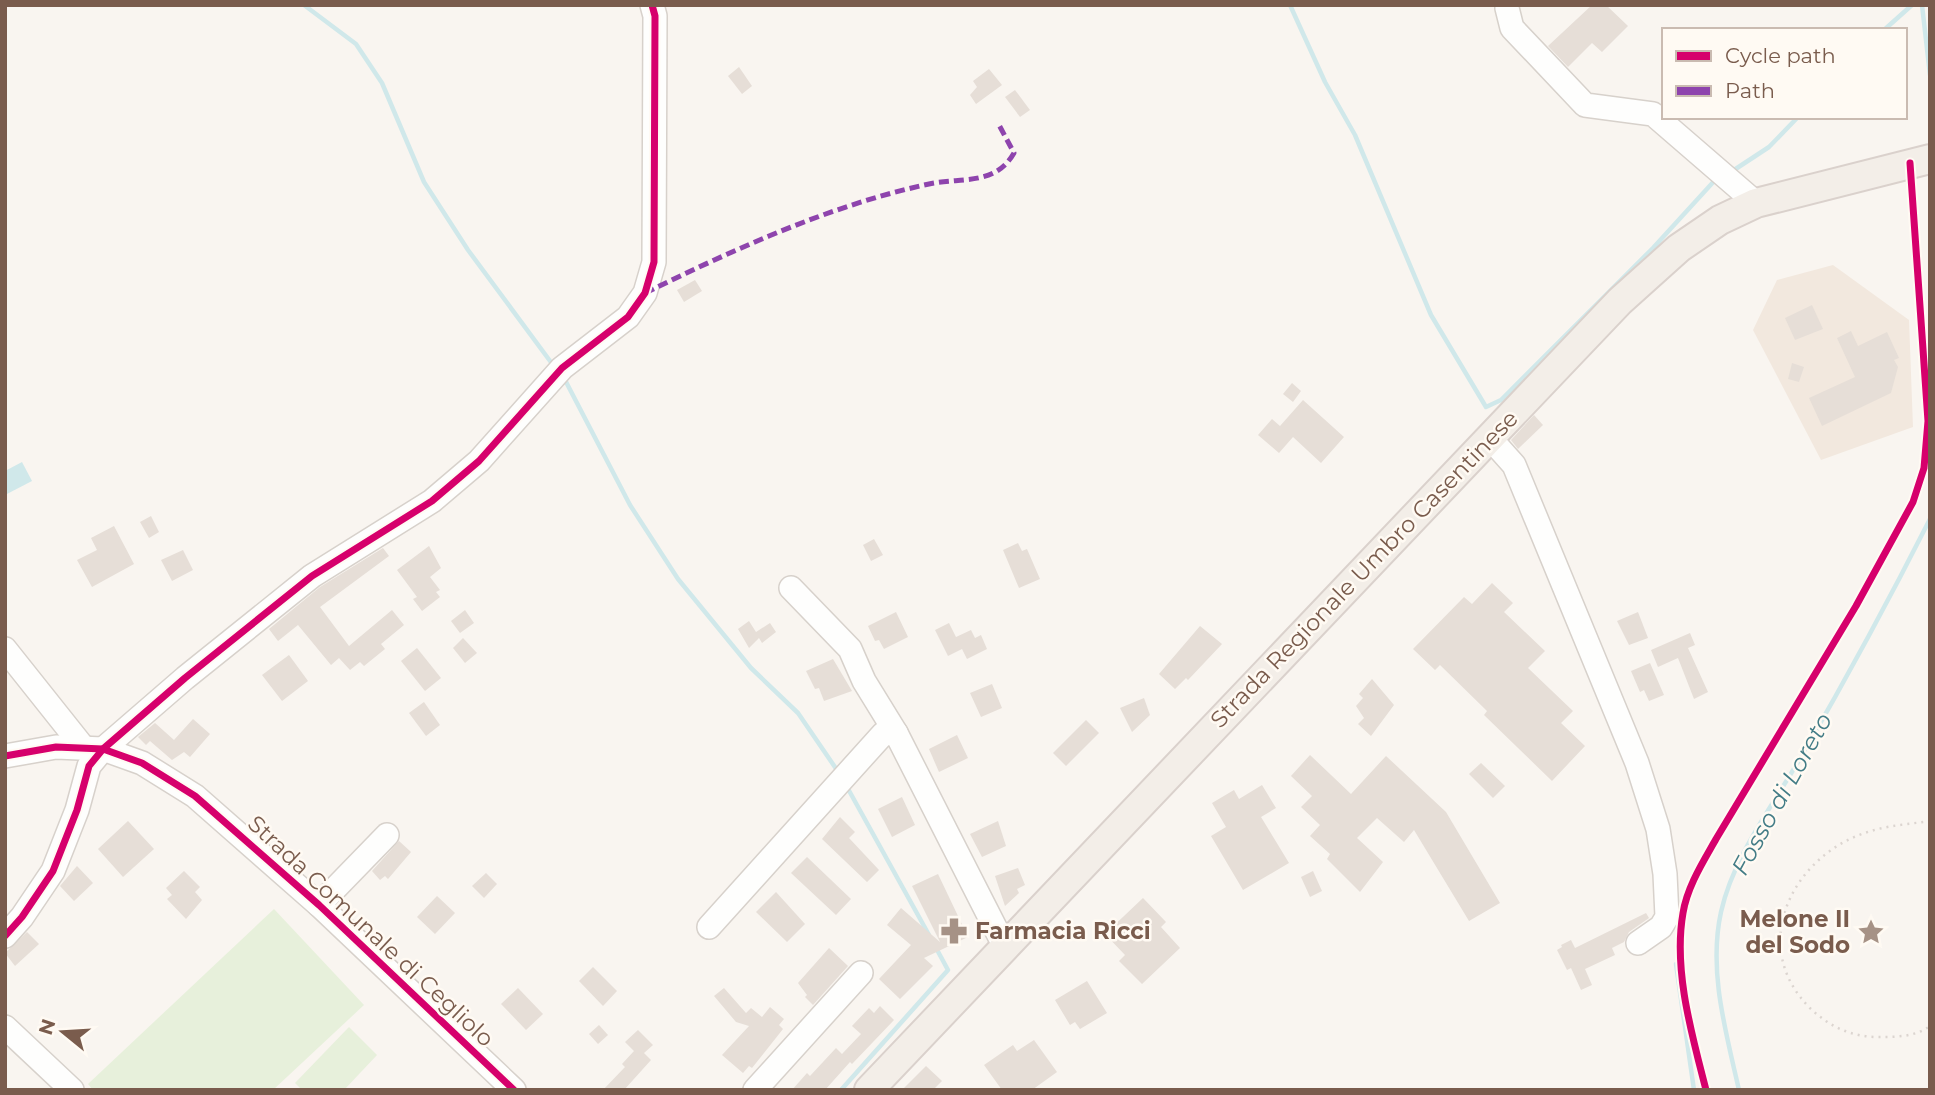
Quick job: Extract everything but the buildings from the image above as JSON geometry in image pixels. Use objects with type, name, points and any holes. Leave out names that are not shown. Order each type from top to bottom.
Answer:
[{"type":"main road","name":"Strada Regionale Umbro Casentinese","points":[[869,1090],[1620,301],[1679,248],[1720,220],[1756,203],[1924,160]]},
{"type":"street","points":[[5,936],[22,917],[53,871],[77,810],[93,748],[313,576],[432,501],[479,461],[562,368],[628,317],[645,293],[654,262],[655,16],[652,5]]},
{"type":"street","points":[[1507,8],[1512,28],[1585,105],[1653,114],[1756,203]]},
{"type":"street","points":[[1489,438],[1514,465],[1637,763],[1658,829],[1665,874],[1667,917],[1661,927],[1638,943]]},
{"type":"street","points":[[791,588],[850,649],[864,681],[896,733],[1005,947]]},
{"type":"street","points":[[5,649],[93,748]]},
{"type":"street","points":[[709,928],[883,734],[896,733]]},
{"type":"street","name":"Strada Comunale di Cegliolo","points":[[5,756],[56,747],[93,748],[142,763],[195,796],[319,905],[514,1090]]},
{"type":"street","points":[[319,905],[387,835]]},
{"type":"street","points":[[755,1090],[861,973]]},
{"type":"street","points":[[5,1027],[72,1090]]},
{"type":"path","points":[[1930,821],[1870,831],[1838,846],[1813,864],[1795,885],[1787,906],[1780,946],[1783,970],[1799,997],[1839,1030],[1865,1037],[1898,1037],[1930,1028]]},
{"type":"shaded area","points":[[1833,265],[1909,320],[1913,427],[1821,460],[1753,330],[1777,280]]},
{"type":"green space","points":[[274,909],[364,1005],[273,1090],[93,1090],[88,1084]]},
{"type":"green space","points":[[349,1027],[377,1055],[344,1090],[302,1090],[295,1083]]},
{"type":"water","points":[[22,462],[32,481],[5,495],[5,471]]},
{"type":"waterway","points":[[304,5],[356,44],[382,83],[424,182],[468,250],[553,365]]},
{"type":"waterway","points":[[1290,5],[1325,82],[1355,135],[1431,315],[1486,407],[1501,400],[1653,248],[1716,179]]},
{"type":"waterway","points":[[1886,28],[1912,5]]},
{"type":"waterway","name":"Fosso di Loreto","points":[[1922,5],[1930,75]]},
{"type":"waterway","points":[[1731,172],[1769,147],[1796,119]]},
{"type":"waterway","points":[[564,378],[630,505],[678,579],[751,668],[798,713],[839,773]]},
{"type":"waterway","name":"Fosso di Loreto","points":[[1739,1090],[1720,1001],[1716,957],[1721,912],[1727,892],[1744,851],[1801,757],[1930,519]]},
{"type":"waterway","points":[[847,787],[929,935]]},
{"type":"waterway","points":[[841,1090],[948,970],[935,946]]},
{"type":"waterway","points":[[1676,964],[1694,1090]]},
{"type":"marked path","points":[[645,293],[714,260],[820,216],[892,193],[929,184],[977,178],[997,171],[1014,153],[998,123]]},
{"type":"cycle path","points":[[5,936],[22,917],[53,871],[77,810],[89,766],[103,749],[185,678],[312,576],[432,501],[479,461],[562,368],[628,317],[645,293],[654,262],[655,16],[652,5]]},
{"type":"cycle path","points":[[1706,1090],[1682,980],[1681,935],[1688,894],[1716,839],[1856,606],[1913,502],[1924,468],[1928,421],[1910,163]]},
{"type":"cycle path","points":[[5,756],[56,747],[103,749],[142,763],[195,796],[319,905],[514,1090]]},
{"type":"place","name":"Farmacia Ricci","points":[[954,931]]},
{"type":"place","name":"Melone II del Sodo","points":[[1871,932]]}]
